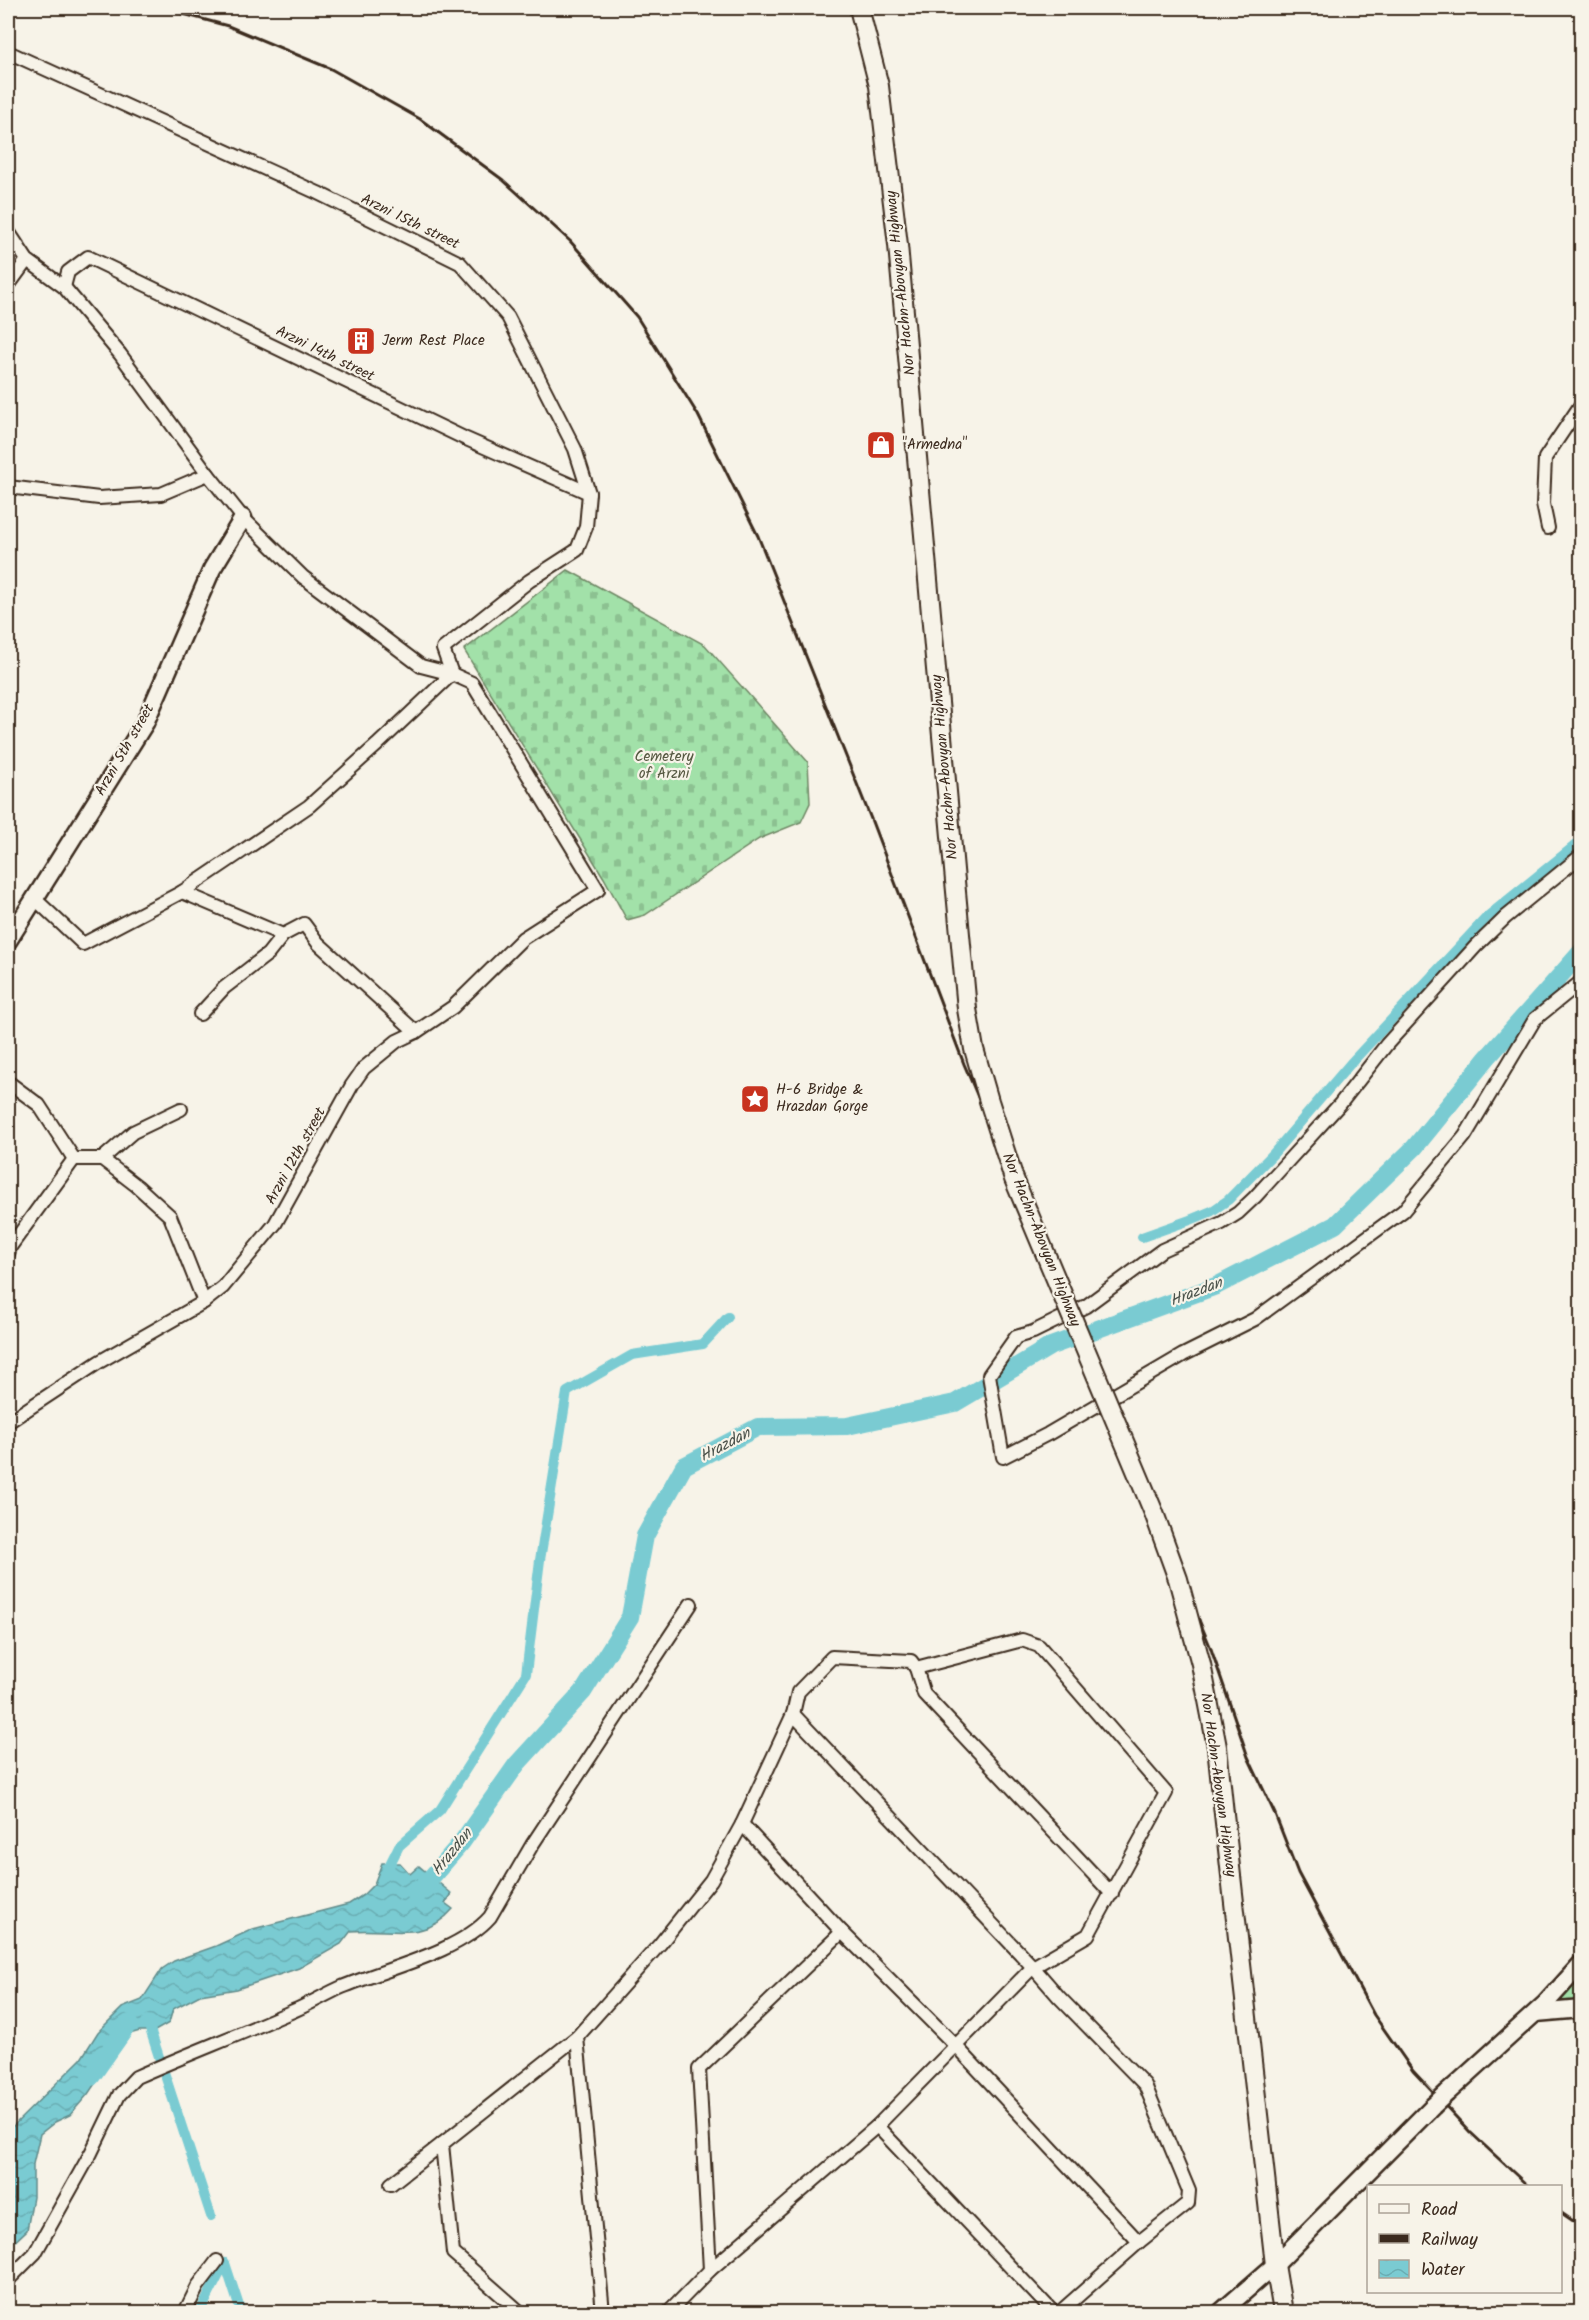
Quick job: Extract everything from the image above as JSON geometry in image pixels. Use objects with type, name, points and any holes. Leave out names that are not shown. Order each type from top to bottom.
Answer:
[{"type":"main road","name":"Nor Hachn-Abovyan Highway","points":[[859,8],[879,86],[898,245],[967,1009],[974,1049],[1014,1179],[1150,1502],[1178,1579],[1201,1664],[1217,1747],[1275,2265],[1283,2313]]},
{"type":"street","name":"Arzni 15th street","points":[[8,52],[318,193],[460,264],[508,316],[576,449],[589,493],[586,527],[577,550],[529,581],[443,649],[452,674]]},
{"type":"street","points":[[8,231],[27,260],[64,287],[120,354],[243,518],[303,577],[361,622],[421,666],[452,674]]},
{"type":"street","name":"Arzni 14th street","points":[[64,287],[68,272],[88,256],[464,438],[589,493]]},
{"type":"street","points":[[8,286],[27,260]]},
{"type":"street","points":[[1548,528],[1544,504],[1545,458],[1581,403]]},
{"type":"street","points":[[8,487],[99,498],[161,494],[208,474]]},
{"type":"street","name":"Arzni 5th street","points":[[8,941],[145,723],[212,569],[243,518]]},
{"type":"street","points":[[34,898],[83,944],[128,922],[182,892],[309,806],[378,745],[452,674]]},
{"type":"street","name":"Arzni 12th street","points":[[8,1422],[99,1362],[204,1302],[224,1287],[275,1224],[364,1068],[397,1041],[416,1032],[453,1007],[523,938],[598,890],[472,683],[452,674]]},
{"type":"street","points":[[1581,855],[1506,916],[1476,946],[1387,1044],[1340,1104],[1256,1197],[1238,1213],[1222,1223],[1161,1250],[1086,1306],[1033,1332],[1016,1337],[989,1375],[1003,1457],[1048,1434],[1183,1355],[1255,1319],[1403,1210],[1465,1137],[1535,1019],[1581,981]]},
{"type":"street","points":[[182,892],[283,935]]},
{"type":"street","points":[[200,1014],[224,988],[268,954],[283,935],[304,924],[318,942],[416,1032]]},
{"type":"street","points":[[8,1082],[39,1105],[74,1160]]},
{"type":"street","points":[[74,1160],[102,1159],[134,1132],[181,1109]]},
{"type":"street","points":[[102,1159],[170,1216],[204,1302]]},
{"type":"street","points":[[8,1248],[74,1160]]},
{"type":"street","points":[[8,2280],[35,2253],[91,2153],[118,2095],[136,2077],[296,2010],[341,1988],[462,1940],[481,1927],[490,1917],[532,1845],[692,1604]]},
{"type":"street","points":[[669,2313],[710,2270],[877,2126],[1033,1967],[1088,1935],[1166,1793],[1040,1646],[1022,1640],[916,1668]]},
{"type":"street","points":[[391,2184],[577,2037],[660,1944],[711,1880],[742,1824],[793,1713],[798,1692],[832,1657],[911,1661],[916,1668],[924,1694],[1112,1894]]},
{"type":"street","points":[[793,1713],[1059,1997],[1145,2085],[1189,2191],[1188,2203],[1139,2242],[1060,2313]]},
{"type":"street","points":[[742,1824],[842,1932],[955,2046],[1139,2242]]},
{"type":"street","points":[[710,2270],[699,2069],[842,1932]]},
{"type":"street","points":[[1221,2313],[1275,2265],[1433,2106],[1536,2013],[1581,1963]]},
{"type":"street","points":[[1536,2013],[1581,2009]]},
{"type":"street","points":[[577,2037],[603,2313]]},
{"type":"street","points":[[877,2126],[1053,2313]]},
{"type":"street","points":[[442,2144],[453,2253],[520,2313]]},
{"type":"street","points":[[185,2313],[198,2286],[217,2262]]},
{"type":"green space","name":"Cemetery of Arzni","points":[[568,570],[705,645],[808,762],[810,803],[801,822],[759,839],[645,915],[627,920],[604,878],[464,650]]},
{"type":"green space","points":[[1581,1980],[1581,2003],[1552,2007],[1575,1981]]},
{"type":"water","points":[[382,1863],[400,1863],[410,1874],[419,1866],[452,1894],[445,1903],[453,1909],[442,1920],[430,1927],[418,1930],[406,1932],[351,1931],[341,1944],[299,1968],[237,1989],[200,1995],[173,2009],[169,2023],[155,2031],[140,2031],[126,2035],[107,2050],[101,2075],[70,2115],[55,2122],[40,2134],[33,2164],[33,2197],[27,2230],[8,2248],[11,2211],[8,2189],[8,2131],[81,2059],[98,2032],[122,2008],[142,2000],[162,1969],[174,1961],[216,1946],[253,1929],[349,1904],[374,1884]]},
{"type":"waterway","points":[[1142,1237],[1212,1211],[1228,1200],[1273,1154],[1350,1064],[1487,917],[1582,840]]},
{"type":"waterway","name":"Hrazdan","points":[[416,1895],[462,1842],[517,1764],[583,1692],[630,1617],[645,1536],[684,1466],[758,1427],[847,1426],[955,1403],[1051,1346],[1216,1286],[1335,1225],[1414,1148],[1487,1058],[1582,951]]},
{"type":"waterway","points":[[384,1876],[399,1846],[440,1810],[526,1674],[540,1560],[567,1392],[632,1355],[703,1344],[728,1317]]},
{"type":"waterway","points":[[147,2020],[211,2216]]},
{"type":"waterway","name":"Hrazdan","points":[[91,2077],[129,2023]]},
{"type":"waterway","points":[[225,2263],[241,2312]]},
{"type":"waterway","points":[[200,2312],[225,2263]]},
{"type":"railway","points":[[161,8],[228,26],[331,69],[420,119],[503,180],[570,241],[637,317],[698,415],[758,536],[871,819],[964,1064],[1210,1646],[1248,1757],[1275,1814],[1298,1873],[1374,2015],[1413,2071],[1470,2132],[1527,2185]]},
{"type":"railway","points":[[1562,2213],[1582,2227]]},
{"type":"place","name":"Jerm Rest Place","points":[[361,341]]},
{"type":"place","name":"\"Armedna\"","points":[[881,445]]},
{"type":"place","name":"H-6 Bridge & Hrazdan Gorge","points":[[755,1099]]}]
